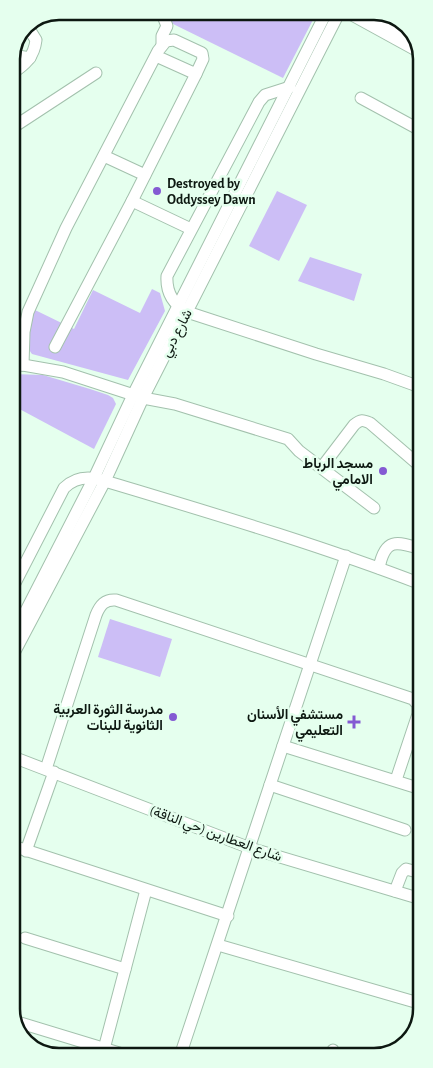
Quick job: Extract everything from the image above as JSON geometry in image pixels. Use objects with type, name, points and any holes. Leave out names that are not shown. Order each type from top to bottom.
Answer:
[{"type":"main road","points":[[364,20],[410,45]]},
{"type":"street","points":[[20,354],[28,312],[66,228],[162,44],[162,36],[167,26],[165,20]]},
{"type":"street","name":"شارع دبي","points":[[182,310],[323,20]]},
{"type":"street","name":"شارع دبي","points":[[20,641],[100,479],[138,396],[335,20]]},
{"type":"street","points":[[20,68],[30,58],[35,49],[36,40],[31,32]]},
{"type":"street","points":[[55,347],[203,59],[202,53],[174,40],[166,41],[162,44]]},
{"type":"street","points":[[20,56],[30,58]]},
{"type":"street","points":[[156,56],[196,74]]},
{"type":"street","points":[[20,123],[96,73]]},
{"type":"street","points":[[290,87],[265,95],[259,102],[167,276],[166,285],[182,310],[384,374],[413,385]]},
{"type":"street","points":[[361,98],[413,126]]},
{"type":"street","points":[[104,156],[145,175]]},
{"type":"street","points":[[132,200],[191,230]]},
{"type":"street","points":[[20,365],[63,372],[138,396],[175,404],[288,439],[300,451],[374,508]]},
{"type":"street","points":[[322,467],[359,420],[364,420],[370,424],[413,460]]},
{"type":"street","points":[[20,574],[64,488],[77,480],[100,479],[346,556],[413,581]]},
{"type":"street","name":"شارع دبي","points":[[20,623],[100,479]]},
{"type":"street","points":[[380,568],[385,551],[391,545],[402,542],[413,546]]},
{"type":"street","points":[[183,1048],[346,556]]},
{"type":"street","points":[[26,851],[96,615],[101,605],[111,599],[310,663],[413,699]]},
{"type":"street","points":[[396,780],[413,729]]},
{"type":"street","points":[[283,746],[413,786]]},
{"type":"street","name":"شارع العطارين (حي الناقة)","points":[[20,759],[250,848],[413,896]]},
{"type":"street","points":[[270,785],[405,830]]},
{"type":"street","points":[[20,849],[228,916]]},
{"type":"street","points":[[395,891],[402,872],[406,870],[413,871]]},
{"type":"street","points":[[104,1048],[146,890]]},
{"type":"street","points":[[25,938],[125,969]]},
{"type":"street","points":[[218,945],[413,1001]]},
{"type":"street","points":[[23,1024],[101,1048]]},
{"type":"shaded area","points":[[166,20],[313,20],[283,78]]},
{"type":"shaded area","points":[[277,191],[307,205],[279,261],[249,246]]},
{"type":"shaded area","points":[[310,257],[362,274],[354,301],[298,281]]},
{"type":"shaded area","points":[[152,289],[160,293],[165,311],[128,380],[32,354],[29,349],[27,338],[35,310],[74,329],[93,290],[140,313]]},
{"type":"shaded area","points":[[20,374],[43,375],[113,398],[116,404],[94,449],[20,409]]},
{"type":"shaded area","points":[[110,619],[172,639],[160,677],[98,657]]},
{"type":"place","name":"Destroyed by Oddyssey Dawn","points":[[157,191]]},
{"type":"place","name":"مسجد الرباط الامامي","points":[[383,471]]},
{"type":"place","name":"مدرسة الثورة العربية الثانوية للبنات","points":[[173,717]]},
{"type":"place","name":"مستشفي الأسنان التعليمي","points":[[354,722]]}]
